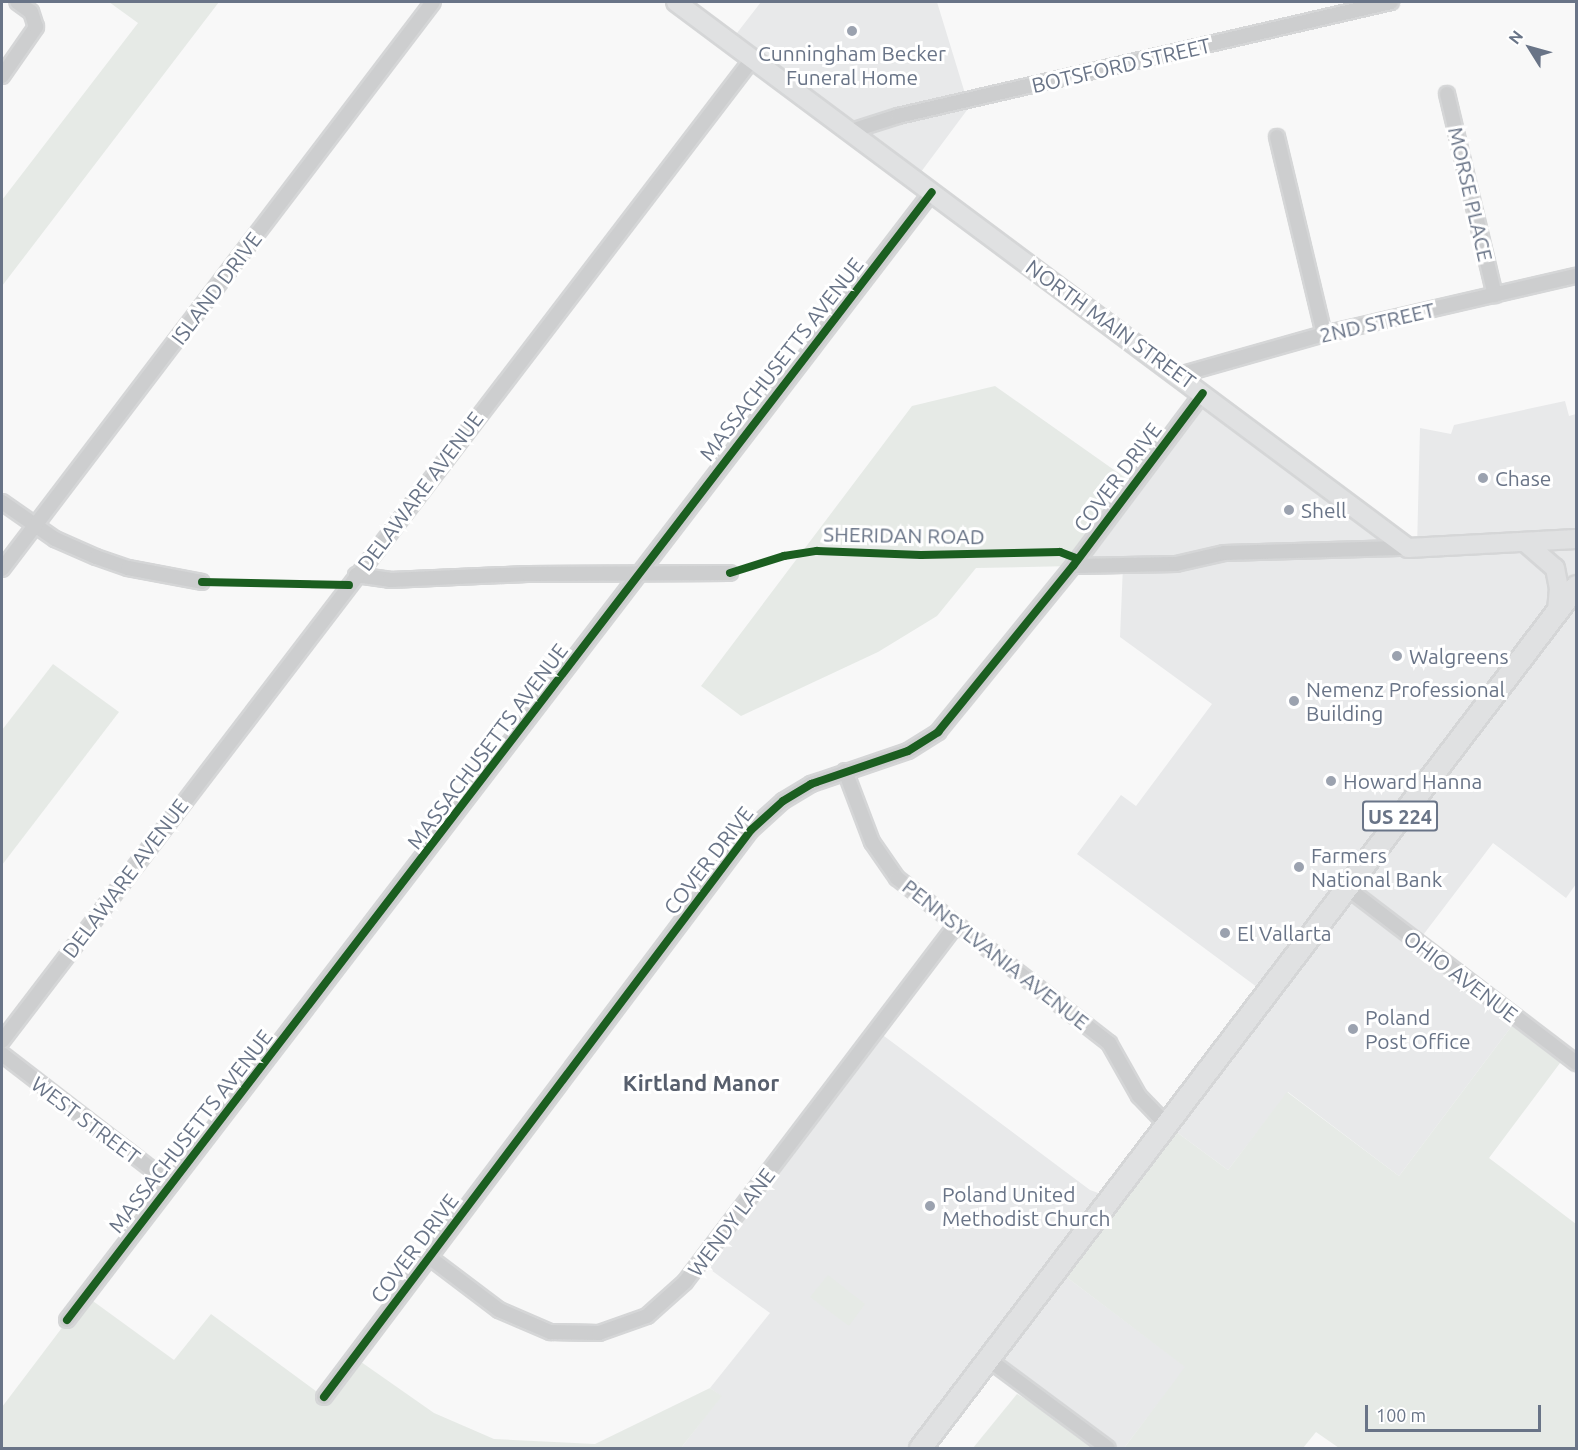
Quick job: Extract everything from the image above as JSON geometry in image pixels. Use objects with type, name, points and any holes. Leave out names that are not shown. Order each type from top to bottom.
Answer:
[{"type":"main road","name":"NORTH MAIN STREET","points":[[676,2],[1408,548]]},
{"type":"main road","points":[[1408,548],[1576,539]]},
{"type":"main road","points":[[1526,543],[1555,568],[1559,588],[1557,612]]},
{"type":"main road","name":"US 224","points":[[920,1449],[1576,586]]},
{"type":"street","points":[[2,76],[36,27],[31,12],[17,2]]},
{"type":"street","name":"BOTSFORD STREET","points":[[851,131],[898,116],[1391,2]]},
{"type":"street","name":"ISLAND DRIVE","points":[[2,569],[433,3]]},
{"type":"street","name":"DELAWARE AVENUE","points":[[2,1041],[753,58]]},
{"type":"street","name":"MORSE PLACE","points":[[1448,94],[1495,295]]},
{"type":"street","points":[[1277,137],[1324,334]]},
{"type":"street","name":"MASSACHUSETTS AVENUE","points":[[67,1320],[932,192]]},
{"type":"street","name":"2ND STREET","points":[[1179,375],[1217,361],[1324,334],[1576,276]]},
{"type":"street","name":"COVER DRIVE","points":[[324,1397],[751,830],[796,792],[845,771],[908,751],[938,732],[1073,566],[1203,393]]},
{"type":"street","points":[[2,502],[35,525],[104,560],[202,582]]},
{"type":"street","points":[[1073,566],[1176,564],[1224,553],[1408,548]]},
{"type":"street","points":[[356,575],[390,580],[640,573],[730,573]]},
{"type":"street","name":"PENNSYLVANIA AVENUE","points":[[845,771],[861,819],[885,862],[914,894],[1109,1043],[1138,1096],[1167,1125]]},
{"type":"street","name":"OHIO AVENUE","points":[[1346,887],[1576,1063]]},
{"type":"street","name":"WENDY LANE","points":[[429,1257],[515,1320],[550,1332],[599,1333],[647,1316],[685,1282],[955,926]]},
{"type":"street","name":"WEST STREET","points":[[2,1054],[171,1184]]},
{"type":"street","points":[[988,1359],[1108,1449]]},
{"type":"shaded area","points":[[109,2],[219,2],[2,286],[2,200],[138,23]]},
{"type":"shaded area","points":[[761,2],[937,2],[967,100],[976,98],[915,180],[730,42]]},
{"type":"shaded area","points":[[995,386],[1134,484],[1073,566],[976,568],[937,616],[878,652],[741,716],[701,686],[912,406]]},
{"type":"shaded area","points":[[1203,393],[1417,548],[1420,428],[1451,434],[1454,425],[1565,401],[1569,416],[1576,414],[1576,884],[1566,898],[1493,843],[1417,943],[1517,1019],[1399,1176],[1288,1092],[1228,1170],[1167,1125],[1265,993],[1077,854],[1121,795],[1136,806],[1212,704],[1120,637],[1123,565],[1073,566]]},
{"type":"shaded area","points":[[53,664],[119,712],[2,865],[2,730]]},
{"type":"shaded area","points":[[1517,1019],[1566,1055],[1489,1158],[1576,1224],[1576,1448],[1339,1448],[1316,1432],[1303,1448],[1124,1448],[1185,1367],[1057,1270],[1167,1125],[1228,1170],[1287,1092],[1399,1176]]},
{"type":"shaded area","points":[[876,1030],[1090,1190],[1112,1198],[1057,1270],[1186,1367],[1124,1448],[1108,1448],[988,1359],[920,1448],[681,1448],[721,1396],[710,1388],[770,1313],[700,1262]]},
{"type":"shaded area","points":[[828,1275],[865,1304],[849,1326],[810,1297]]},
{"type":"shaded area","points":[[86,1296],[174,1360],[211,1314],[324,1397],[354,1357],[434,1413],[494,1439],[595,1444],[710,1388],[722,1396],[681,1448],[2,1448],[2,1407]]},
{"type":"shaded area","points":[[1017,1394],[1099,1441],[1108,1448],[973,1448]]},
{"type":"cycle path","points":[[67,1320],[932,192]]},
{"type":"cycle path","points":[[324,1397],[751,830],[783,801],[811,784],[908,751],[938,732],[1073,566],[1203,393]]},
{"type":"cycle path","name":"SHERIDAN ROAD","points":[[730,573],[784,556],[817,551],[921,555],[1060,552],[1078,559]]},
{"type":"cycle path","points":[[202,582],[349,585]]},
{"type":"place","name":"Cunningham Becker Funeral Home","points":[[852,31]]},
{"type":"place","name":"Chase","points":[[1483,478]]},
{"type":"place","name":"Shell","points":[[1289,510]]},
{"type":"place","name":"Walgreens","points":[[1397,656]]},
{"type":"place","name":"Nemenz Professional Building","points":[[1294,701]]},
{"type":"place","name":"Howard Hanna","points":[[1331,781]]},
{"type":"place","name":"Farmers National Bank","points":[[1299,867]]},
{"type":"place","name":"El Vallarta","points":[[1225,933]]},
{"type":"place","name":"Poland Post Office","points":[[1353,1029]]},
{"type":"place","name":"Poland United Methodist Church","points":[[930,1206]]},
{"type":"district","name":"Kirtland Manor","points":[[701,1083]]}]
